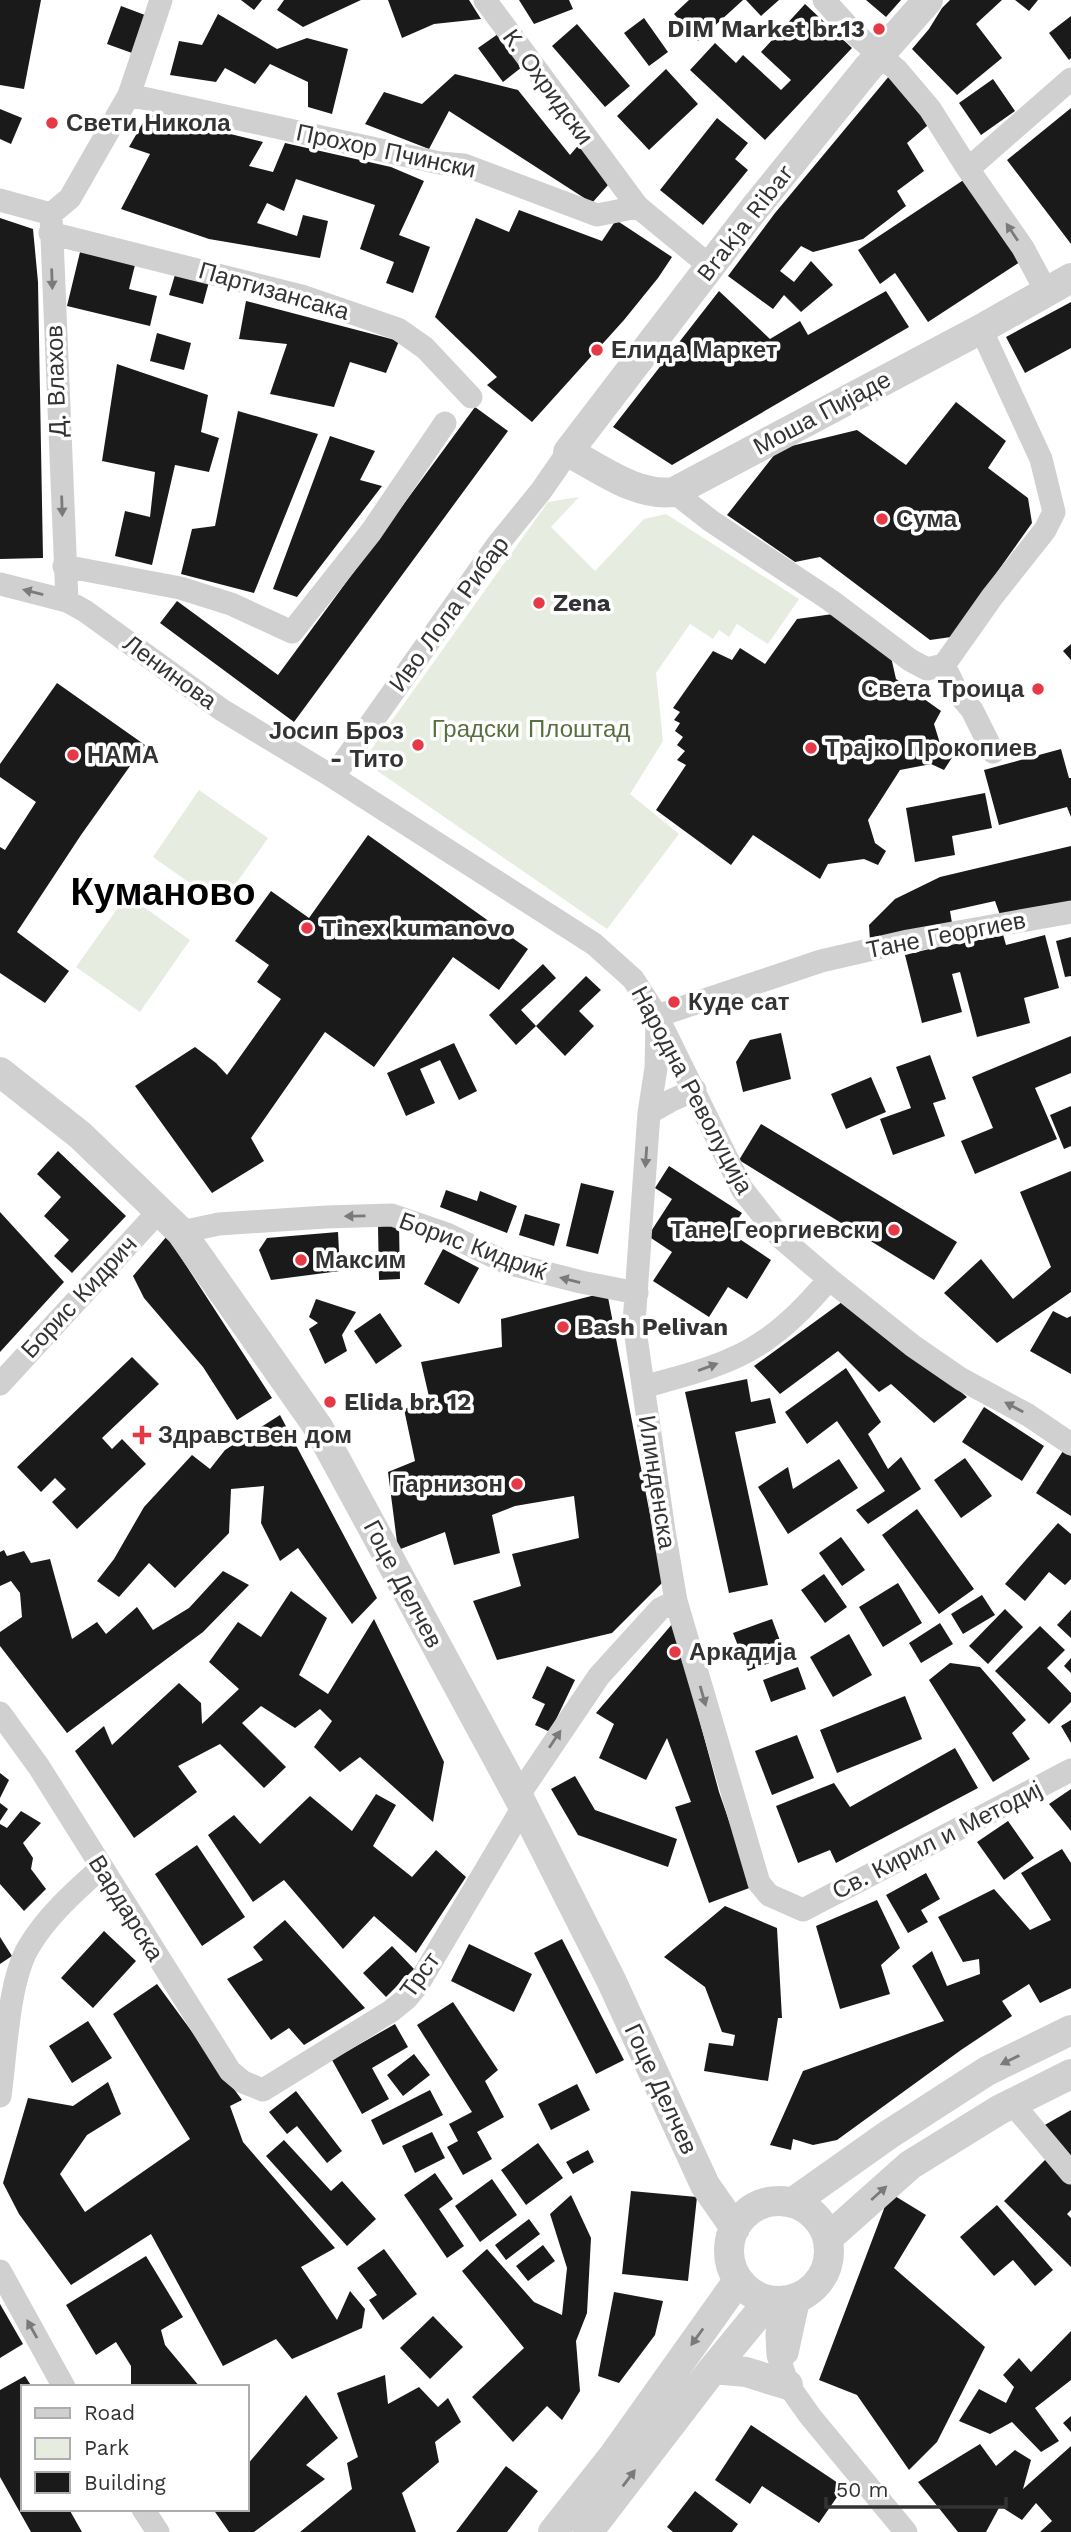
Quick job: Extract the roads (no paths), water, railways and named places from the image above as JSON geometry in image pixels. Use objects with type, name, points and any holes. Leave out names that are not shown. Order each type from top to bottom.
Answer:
[{"type":"street","points":[[0,201],[50,223],[70,198],[129,95],[161,0]]},
{"type":"street","name":"К. Охридски","points":[[485,0],[638,206]]},
{"type":"street","points":[[824,0],[853,33],[897,70],[930,109],[1023,248],[1059,284]]},
{"type":"street","name":"Brakja Ribar","points":[[568,452],[754,209],[879,54],[928,0]]},
{"type":"street","points":[[968,169],[1071,79]]},
{"type":"street","name":"Прохор Пчински","points":[[129,95],[440,163],[464,165],[597,215],[638,206]]},
{"type":"street","points":[[638,206],[711,267]]},
{"type":"street","name":"Партизансака","points":[[50,223],[305,297],[398,329],[425,348],[471,397]]},
{"type":"street","name":"Д. Влахов","points":[[50,223],[66,601]]},
{"type":"street","name":"Моша Пијаде","points":[[674,492],[981,329],[1059,284]]},
{"type":"street","points":[[568,452],[630,484],[653,492],[674,492],[711,521],[830,600],[910,660],[927,669],[944,665],[992,597],[1045,530],[1054,512],[1041,459],[981,329]]},
{"type":"street","points":[[64,566],[180,588],[231,604],[292,632],[371,532],[445,423]]},
{"type":"street","name":"Иво Лола Рибар","points":[[333,776],[498,544],[541,491],[568,452]]},
{"type":"street","name":"Ленинова","points":[[0,584],[66,601],[85,611],[222,710],[333,776]]},
{"type":"street","points":[[944,665],[957,692],[972,710],[993,752]]},
{"type":"street","name":"Народна Револуција","points":[[333,776],[594,944],[633,979],[657,1016],[742,1189],[780,1237],[913,1346],[961,1379],[1028,1415],[1071,1444]]},
{"type":"street","name":"Тане Георгиев","points":[[657,1016],[821,961],[908,941],[1071,912]]},
{"type":"street","name":"Илинденска","points":[[657,1016],[656,1068],[649,1113],[634,1323],[676,1601],[759,1883],[769,1895],[803,1910]]},
{"type":"street","name":"Гоце Делчев","points":[[0,1072],[80,1135],[181,1232],[318,1427],[520,1802],[611,1980],[705,2185],[735,2228]]},
{"type":"street","points":[[649,1113],[695,1090]]},
{"type":"street","name":"Борис Кидрич","points":[[0,1384],[159,1211]]},
{"type":"street","name":"Борис Кидриќ","points":[[181,1232],[219,1224],[393,1216],[447,1234],[507,1263],[637,1293]]},
{"type":"street","points":[[643,1387],[732,1358],[761,1344],[829,1279]]},
{"type":"street","name":"Трст","points":[[263,2090],[391,2011],[407,1998],[437,1954],[566,1722],[599,1676],[660,1609],[676,1601]]},
{"type":"street","name":"Вардарска","points":[[0,1713],[39,1767],[230,2071],[243,2082],[263,2090]]},
{"type":"street","name":"Св. Кирил и Методиј","points":[[803,1910],[1071,1770]]},
{"type":"street","points":[[0,2096],[13,2001],[27,1949],[68,1897],[101,1868]]},
{"type":"street","points":[[792,2203],[888,2135],[988,2071],[1071,2030]]},
{"type":"street","points":[[828,2238],[910,2165],[1012,2103],[1071,2074]]},
{"type":"street","points":[[1012,2103],[1071,2173]]},
{"type":"street","name":"Гоце Делчев","points":[[700,2172],[757,2206]]},
{"type":"street","points":[[588,2532],[713,2369],[782,2300],[818,2283],[828,2262],[828,2238],[820,2222],[808,2210],[792,2203],[774,2201],[757,2206],[744,2215],[735,2228],[729,2250],[737,2282],[752,2294],[782,2300]]},
{"type":"street","points":[[0,2271],[63,2385]]},
{"type":"street","points":[[553,2532],[614,2455],[737,2282]]},
{"type":"street","points":[[782,2300],[777,2336],[778,2355],[786,2379],[810,2416],[906,2532]]},
{"type":"street","points":[[713,2369],[786,2379]]},
{"type":"street","points":[[144,2511],[158,2532]]},
{"type":"place","name":"DIM Market br.13","points":[[879,29]]},
{"type":"place","name":"Свети Никола","points":[[52,123]]},
{"type":"place","name":"Елида Маркет","points":[[597,350]]},
{"type":"place","name":"Сума","points":[[882,519]]},
{"type":"place","name":"Zena","points":[[539,603]]},
{"type":"place","name":"Света Троица","points":[[1038,689]]},
{"type":"place","name":"Јосип Броз - Тито","points":[[418,745]]},
{"type":"place","name":"Трајко Прокопиев","points":[[811,748]]},
{"type":"place","name":"НАМА","points":[[73,755]]},
{"type":"place","name":"Tinex kumanovo","points":[[307,928]]},
{"type":"place","name":"Куде сат","points":[[674,1002]]},
{"type":"place","name":"Тане Георгиевски","points":[[894,1230]]},
{"type":"place","name":"Максим","points":[[301,1260]]},
{"type":"place","name":"Bash Pelivan","points":[[563,1327]]},
{"type":"place","name":"Elida br. 12","points":[[330,1402]]},
{"type":"place","name":"Здравствен дом","points":[[142,1435]]},
{"type":"place","name":"Гарнизон","points":[[517,1484]]},
{"type":"place","name":"Аркадија","points":[[675,1652]]},
{"type":"district","name":"Куманово","points":[[163,892]]},
{"type":"park label","name":"Градски Плоштад","points":[[531,729]]}]
